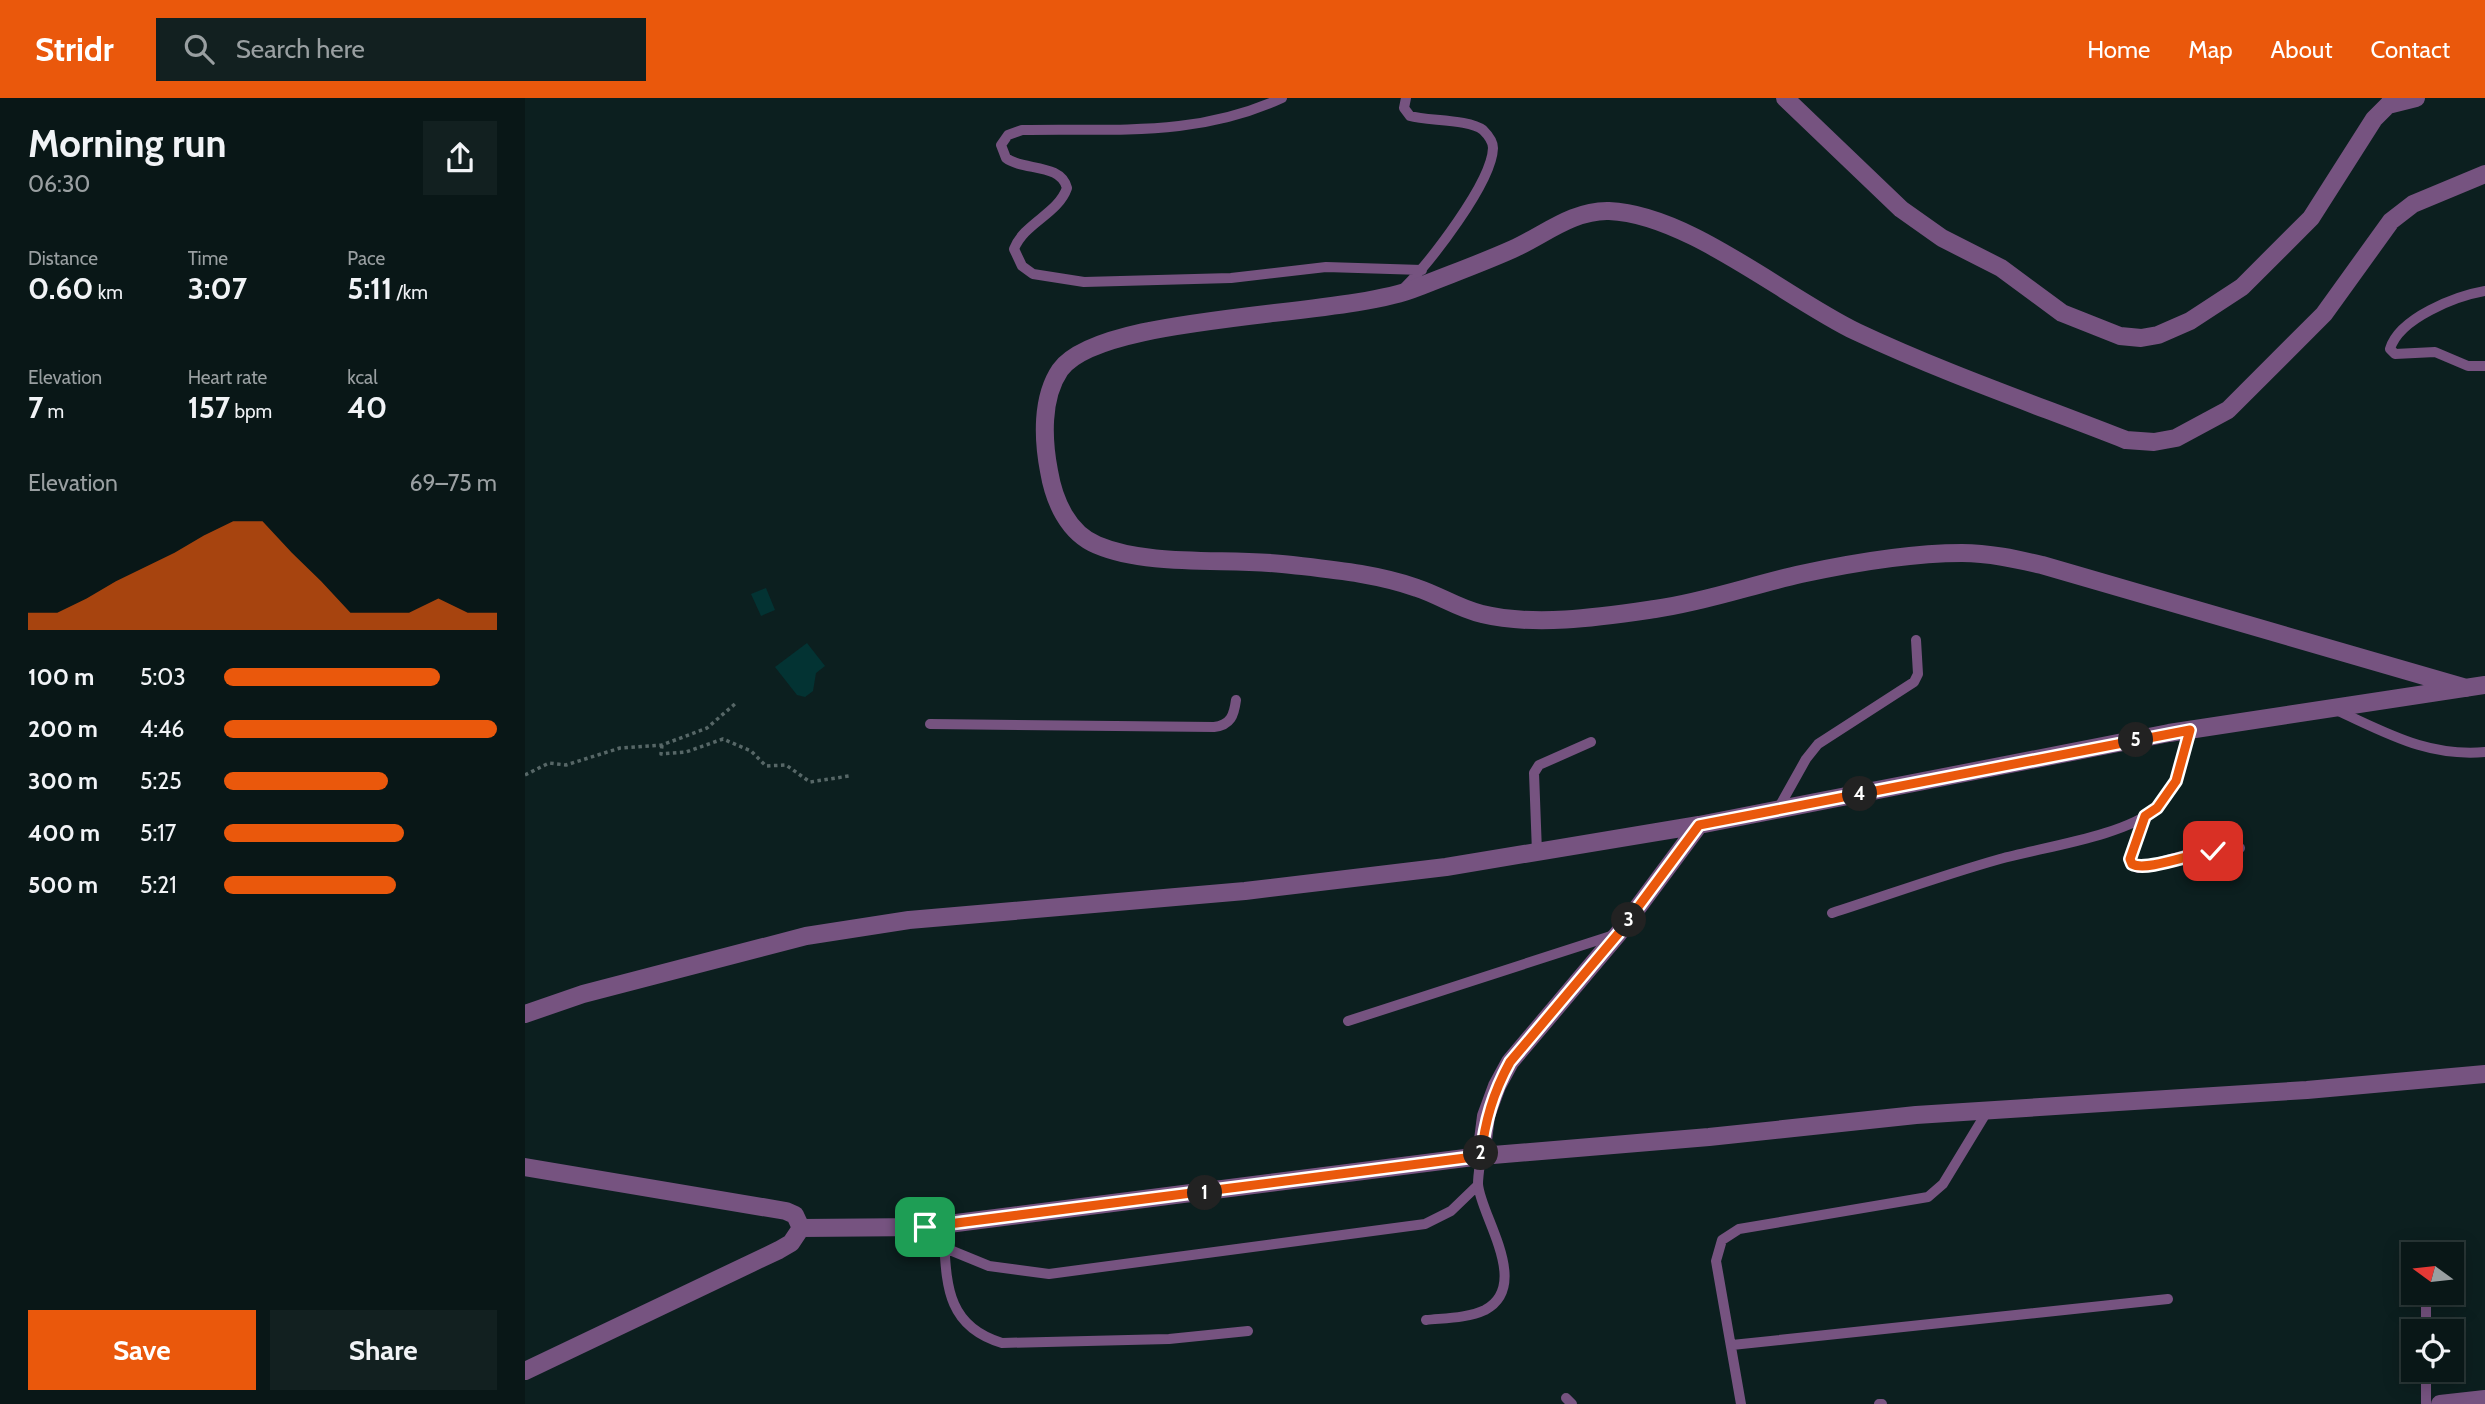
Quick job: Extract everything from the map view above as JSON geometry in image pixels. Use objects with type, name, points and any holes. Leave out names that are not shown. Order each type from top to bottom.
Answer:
[{"type":"street","points":[[1785,98],[1901,209],[1942,239],[2001,268],[2062,313],[2120,336],[2141,338],[2158,335],[2190,321],[2242,287],[2311,218],[2374,119],[2388,105],[2416,98]]},
{"type":"street","points":[[2466,688],[2042,565],[1963,553],[1912,557],[1802,574],[1718,598],[1655,610],[1520,620],[1480,614],[1424,590],[1364,574],[1264,561],[1136,556],[1101,547],[1079,536],[1065,517],[1050,480],[1045,448],[1047,399],[1061,369],[1080,352],[1103,341],[1225,319],[1394,297],[1515,248],[1581,215],[1610,211],[1627,214],[1717,250],[1828,317],[1880,342],[2126,440],[2154,442],[2200,427],[2245,395],[2324,314],[2391,221],[2413,204],[2485,174]]},
{"type":"street","points":[[525,1014],[583,994],[806,936],[909,920],[1245,891],[1445,867],[1699,825],[2190,730],[2485,685]]},
{"type":"street","points":[[1481,1156],[1486,1116],[1496,1086],[1510,1062],[1618,934],[1699,825]]},
{"type":"street","points":[[801,1228],[856,1230],[943,1225],[1481,1156],[1988,1110],[2307,1090],[2485,1074]]},
{"type":"street","points":[[525,1167],[786,1211],[795,1215],[801,1228]]},
{"type":"street","points":[[525,1371],[779,1250],[791,1243],[801,1228]]},
{"type":"street","points":[[2440,1404],[2485,1399]]},
{"type":"lane","points":[[1282,98],[1227,120],[1187,128],[1022,130],[1008,135],[1001,145],[1006,158],[1028,168],[1049,170],[1060,176],[1067,188],[1057,204],[1022,235],[1016,244],[1016,256],[1033,274],[1084,282],[1231,278],[1326,267],[1422,270]]},
{"type":"lane","points":[[1394,297],[1422,270],[1449,235],[1482,180],[1493,147],[1488,135],[1478,127],[1410,116],[1404,108],[1406,98]]},
{"type":"lane","points":[[2485,291],[2453,298],[2429,311],[2397,333],[2390,349],[2395,354],[2435,352],[2468,366],[2485,366]]},
{"type":"lane","points":[[1777,810],[1818,744],[1915,682],[1916,640]]},
{"type":"lane","points":[[930,724],[1214,727],[1229,722],[1235,713],[1235,700]]},
{"type":"lane","points":[[2332,708],[2418,746],[2437,751],[2485,752]]},
{"type":"lane","points":[[1832,913],[1999,859],[2132,824],[2162,802],[2176,781],[2190,730]]},
{"type":"lane","points":[[1537,852],[1534,773],[1539,765],[1591,742]]},
{"type":"lane","points":[[2145,816],[2130,859],[2138,868],[2192,853],[2240,848]]},
{"type":"lane","points":[[1347,1021],[1618,934]]},
{"type":"lane","points":[[1741,1404],[1733,1346],[1716,1261],[1722,1240],[1739,1229],[1928,1197],[1943,1184],[1988,1110]]},
{"type":"lane","points":[[1426,1320],[1470,1315],[1485,1310],[1494,1304],[1501,1290],[1501,1246],[1478,1185],[1481,1156]]},
{"type":"lane","points":[[945,1248],[989,1266],[1049,1274],[1425,1224],[1451,1211],[1478,1185]]},
{"type":"lane","points":[[943,1225],[949,1294],[958,1315],[985,1338],[1002,1343],[1169,1339],[1248,1331]]},
{"type":"lane","points":[[1733,1346],[2168,1299]]},
{"type":"lane","points":[[2426,1382],[2426,1404]]},
{"type":"path","points":[[525,775],[549,763],[566,765],[620,748],[663,744],[707,728],[736,703]]},
{"type":"path","points":[[663,744],[661,754],[686,752],[723,739],[751,751],[766,766],[786,765],[810,782],[849,776]]},
{"type":"building","points":[[766,588],[775,610],[761,616],[751,594]]},
{"type":"building","points":[[807,643],[825,666],[816,673],[813,691],[805,697],[797,695],[775,667]]},
{"type":"route","points":[[925,1227],[1240,1189],[1481,1156],[1486,1116],[1496,1086],[1510,1062],[1618,934],[1699,825],[2190,730],[2176,781],[2157,808],[2145,816],[2130,859],[2138,868],[2192,853],[2213,851]]}]
